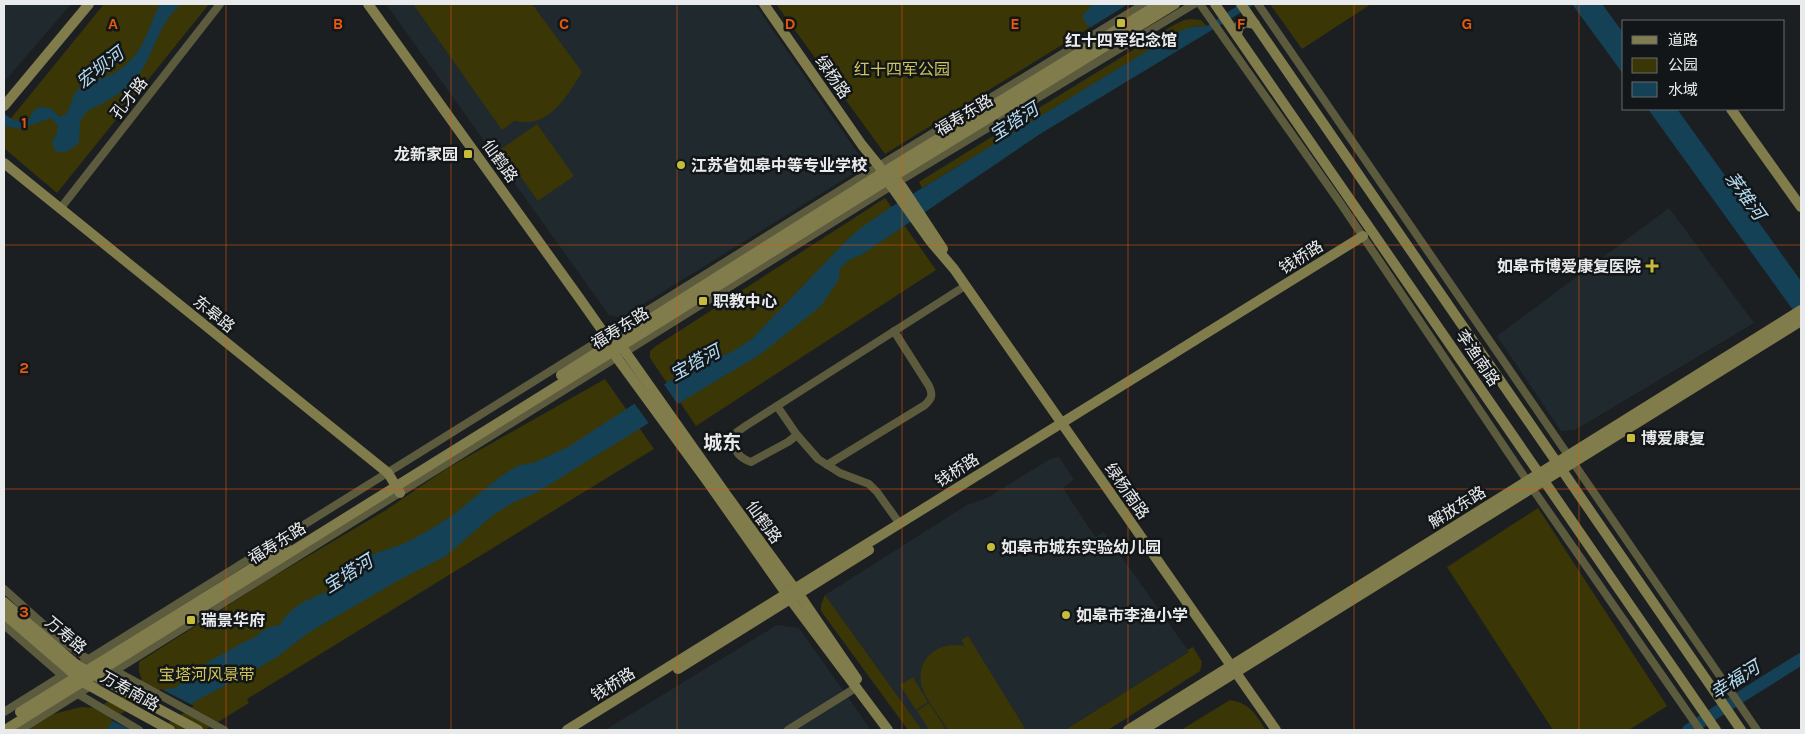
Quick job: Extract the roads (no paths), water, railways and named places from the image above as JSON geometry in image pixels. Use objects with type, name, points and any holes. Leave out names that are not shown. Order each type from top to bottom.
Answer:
[{"type":"street","points":[[4,106],[89,4]]},
{"type":"street","name":"孔才路","points":[[60,209],[220,4]]},
{"type":"street","name":"仙鹤路","points":[[368,4],[675,429],[725,493],[792,594],[888,730]]},
{"type":"street","name":"绿杨路","points":[[764,4],[848,124],[891,179]]},
{"type":"street","points":[[891,179],[1144,4]]},
{"type":"street","name":"福寿东路","points":[[891,179],[1159,4]]},
{"type":"street","name":"福寿东路","points":[[83,676],[615,346],[1175,4]]},
{"type":"street","points":[[4,723],[615,346],[891,179],[1194,4]]},
{"type":"street","points":[[1200,4],[1364,239],[1530,485],[1699,728]]},
{"type":"street","points":[[1258,4],[1758,730]]},
{"type":"street","name":"李渔南路","points":[[1218,8],[1716,730]]},
{"type":"street","name":"李渔南路","points":[[1244,8],[1741,730]]},
{"type":"street","points":[[1237,34],[1239,26],[1245,22],[1254,24]]},
{"type":"street","points":[[1732,110],[1801,207]]},
{"type":"street","name":"东皋路","points":[[4,163],[394,483]]},
{"type":"street","name":"绿杨南路","points":[[891,179],[1276,730]]},
{"type":"street","name":"钱桥路","points":[[567,730],[792,594],[1064,426],[1171,357],[1364,239]]},
{"type":"street","points":[[797,435],[751,462],[742,459],[735,451],[732,442],[736,432],[965,286]]},
{"type":"street","name":"解放东路","points":[[1128,730],[1233,668],[1795,321],[1801,310]]},
{"type":"street","points":[[827,465],[925,405],[931,399],[930,386],[894,331]]},
{"type":"street","points":[[777,406],[797,435],[818,459],[850,478],[870,484],[878,492],[900,524]]},
{"type":"street","name":"钱桥路","points":[[579,730],[900,524],[1064,426]]},
{"type":"street","points":[[4,712],[83,676],[116,670],[394,483]]},
{"type":"street","points":[[4,589],[62,641],[83,676],[112,716],[139,730]]},
{"type":"street","name":"仙鹤路","points":[[792,594],[894,730]]},
{"type":"street","name":"万寿路","points":[[4,602],[83,676]]},
{"type":"street","name":"万寿路","points":[[4,614],[83,676]]},
{"type":"street","points":[[4,625],[83,676]]},
{"type":"street","name":"解放东路","points":[[1143,730],[1233,668]]},
{"type":"street","points":[[116,670],[224,730]]},
{"type":"street","points":[[5,730],[83,676]]},
{"type":"street","points":[[20,730],[83,676]]},
{"type":"street","name":"万寿南路","points":[[83,676],[139,699],[194,728]]},
{"type":"street","name":"万寿南路","points":[[83,676],[126,707],[170,730]]},
{"type":"street","points":[[788,730],[857,687]]},
{"type":"water","points":[[160,4],[181,4],[167,20],[144,67],[135,80],[119,94],[91,109],[83,116],[80,122],[79,142],[68,151],[55,151],[52,141],[57,134],[58,126],[51,118],[20,129],[4,126],[4,113],[10,118],[19,121],[30,118],[32,112],[39,107],[50,108],[60,117],[67,113],[74,95],[81,86],[106,77],[132,59],[144,40]]},
{"type":"water","points":[[1093,4],[1128,4],[1091,27],[1087,25],[1082,16]]},
{"type":"water","name":"宝塔河","points":[[1240,4],[1255,4],[1040,134],[863,254],[851,259],[840,268],[839,279],[821,306],[761,354],[536,493],[514,502],[492,516],[446,556],[401,579],[308,633],[277,657],[199,699],[154,730],[106,730],[113,721],[166,689],[176,688],[195,669],[266,629],[279,626],[293,609],[305,601],[326,592],[376,553],[403,544],[453,515],[501,476],[517,466],[536,462],[568,447],[697,363],[730,353],[752,339],[842,245],[858,230],[891,207],[1180,31],[1192,27],[1207,26]]},
{"type":"water","points":[[1572,4],[1602,4],[1622,31],[1622,72]]},
{"type":"water","points":[[1649,110],[1678,110],[1801,281],[1801,321]]},
{"type":"waterway","name":"幸福河","points":[[1688,730],[1801,659]]},
{"type":"place","name":"红十四军纪念馆","points":[[1121,23]]},
{"type":"place","name":"龙新家园","points":[[468,154]]},
{"type":"place","name":"江苏省如皋中等专业学校","points":[[681,165]]},
{"type":"place","name":"如皋市博爱康复医院","points":[[1652,266]]},
{"type":"place","name":"职教中心","points":[[703,301]]},
{"type":"place","name":"博爱康复","points":[[1631,438]]},
{"type":"place","name":"如皋市城东实验幼儿园","points":[[991,547]]},
{"type":"place","name":"如皋市李渔小学","points":[[1066,615]]},
{"type":"place","name":"瑞景华府","points":[[191,620]]},
{"type":"district","name":"城东","points":[[722,443]]},
{"type":"water label","name":"宏坝河","points":[[100,68]]},
{"type":"water label","name":"茅雉河","points":[[1745,196]]},
{"type":"park label","name":"红十四军公园","points":[[902,69]]},
{"type":"park label","name":"宝塔河风景带","points":[[207,674]]}]
